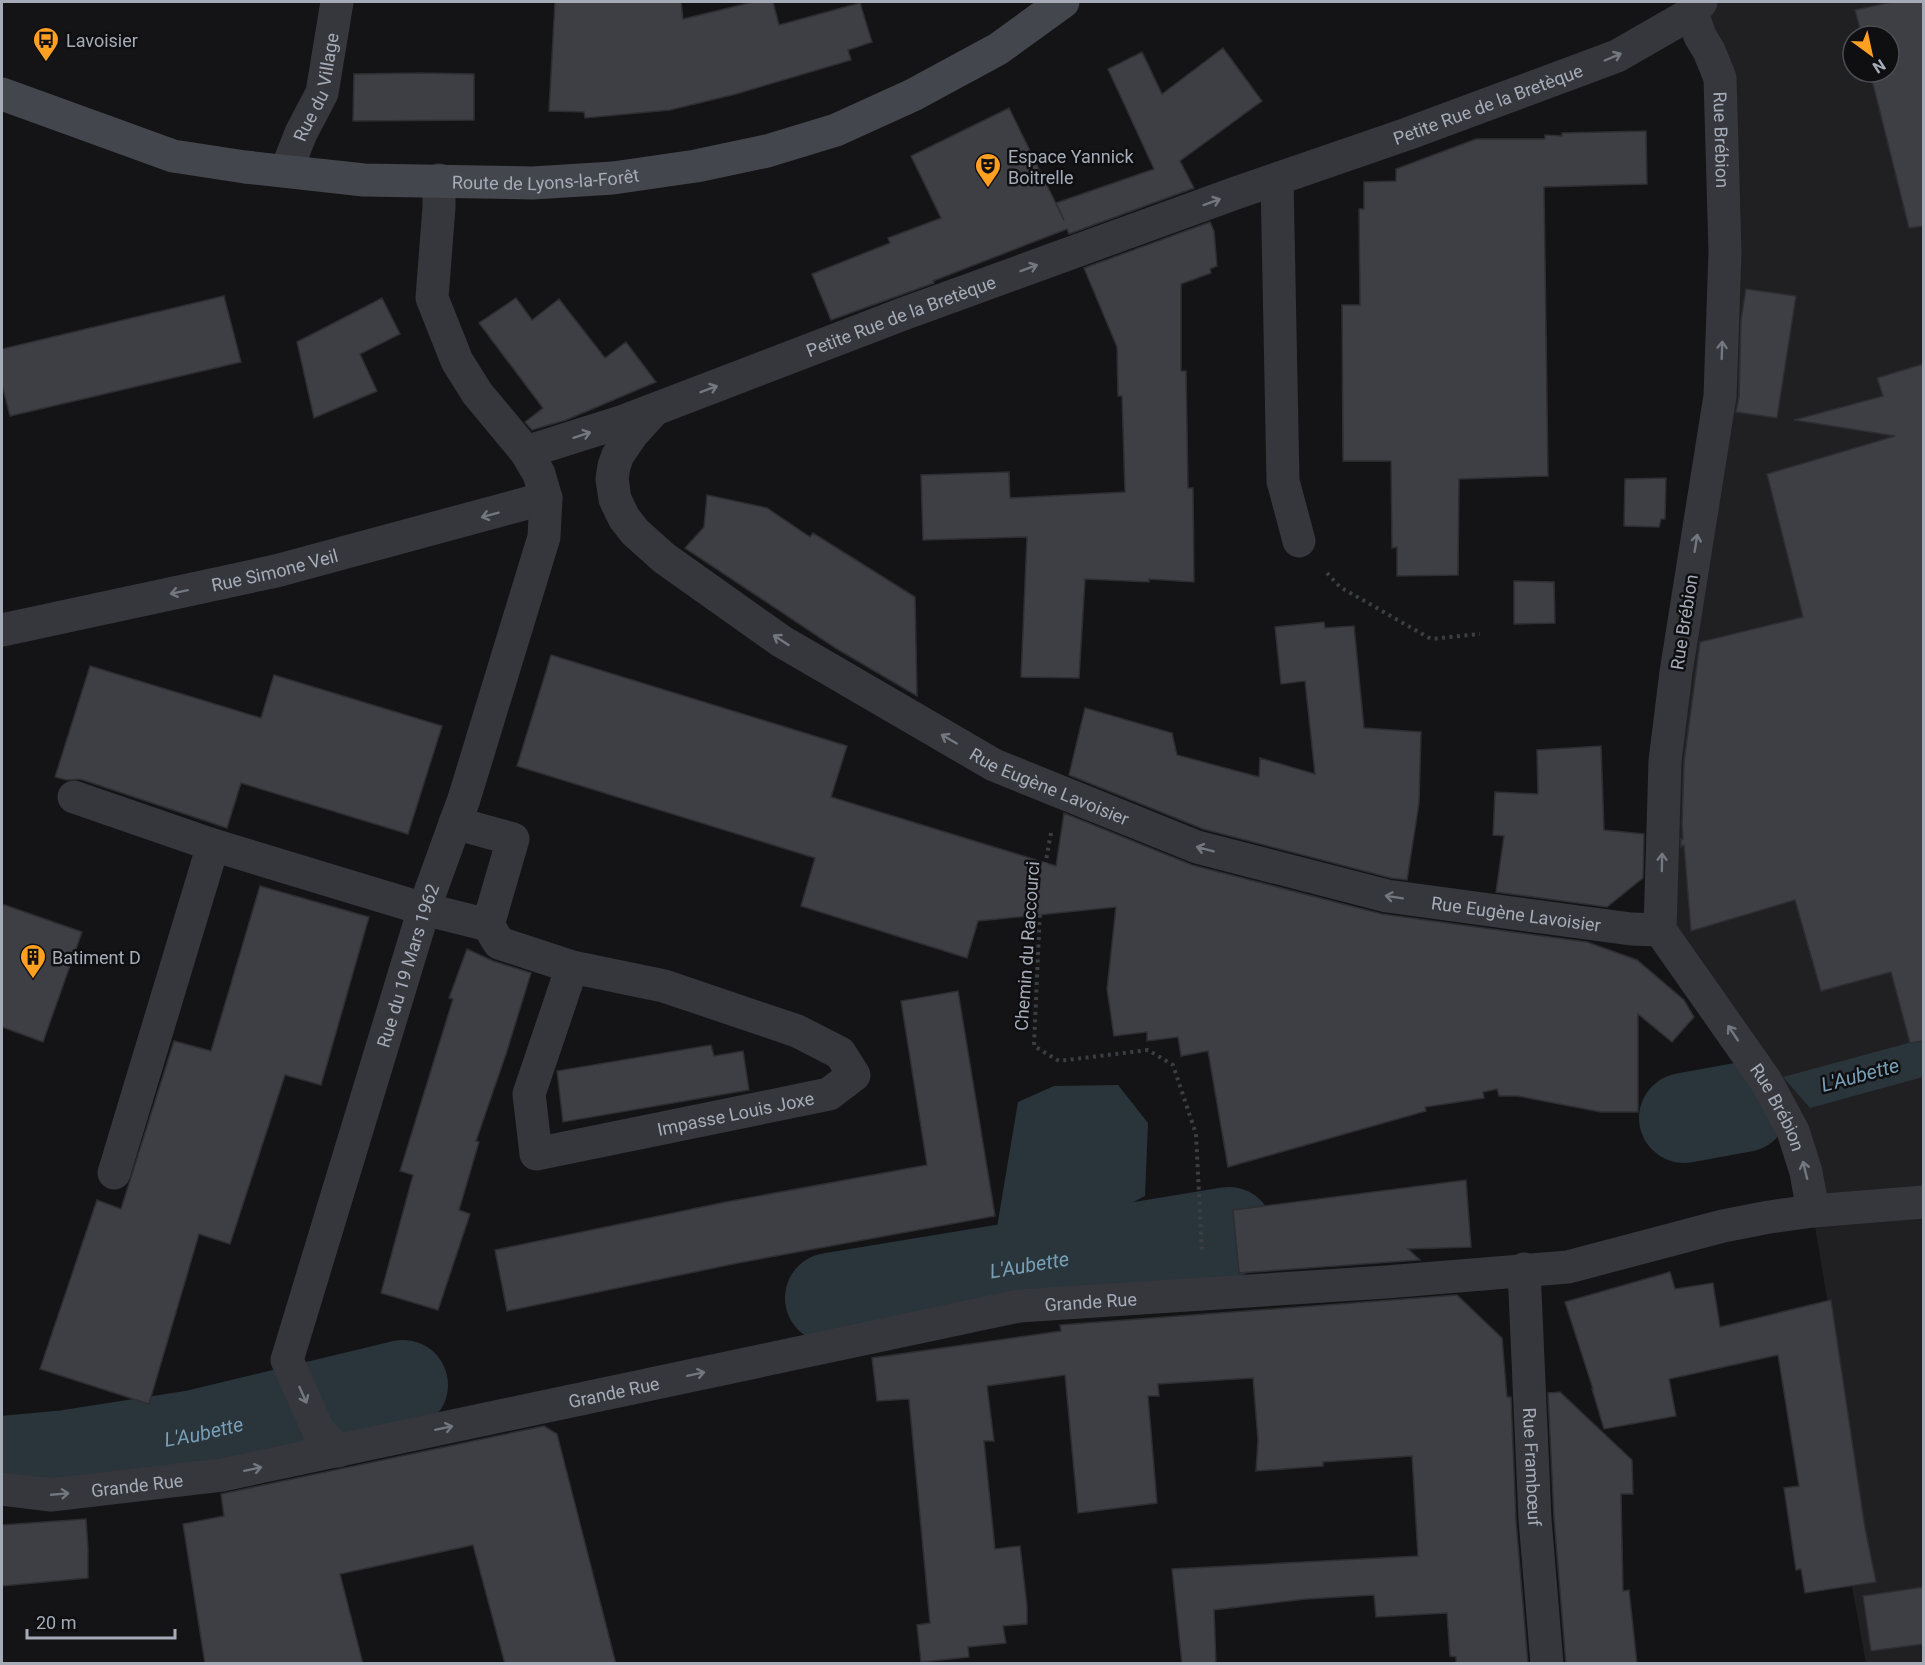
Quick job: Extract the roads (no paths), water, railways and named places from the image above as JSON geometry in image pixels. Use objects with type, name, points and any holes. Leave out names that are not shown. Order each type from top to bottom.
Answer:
[{"type":"main road","name":"Route de Lyons-la-Forêt","points":[[2,94],[173,156],[245,167],[364,180],[533,183],[613,178],[696,166],[766,151],[836,130],[913,95],[998,49],[1064,2]]},
{"type":"street","name":"Rue du Village","points":[[286,171],[301,133],[322,93],[336,2]]},
{"type":"street","name":"Petite Rue de la Bretèque","points":[[526,452],[624,421],[903,314],[1407,134],[1617,56],[1697,7]]},
{"type":"street","name":"Rue Brébion","points":[[1697,7],[1700,36],[1720,78],[1725,252],[1720,396],[1676,672],[1665,761],[1660,930],[1766,1082],[1784,1114],[1793,1131],[1806,1172],[1813,1210]]},
{"type":"street","points":[[1276,179],[1283,481],[1299,541]]},
{"type":"street","points":[[439,180],[432,298],[457,362],[477,393],[526,452],[539,474],[546,498]]},
{"type":"street","name":"Rue Eugène Lavoisier","points":[[654,410],[618,455],[612,478],[615,499],[624,518],[635,531],[664,558],[782,641],[994,765],[1197,847],[1387,896],[1631,929],[1660,930]]},
{"type":"street","name":"Rue Simone Veil","points":[[2,630],[276,571],[546,498]]},
{"type":"street","name":"Rue du 19 Mars 1962","points":[[328,1440],[287,1360],[424,909],[455,823],[544,537],[546,498]]},
{"type":"street","points":[[74,797],[213,845],[424,909],[488,925],[513,839],[455,823]]},
{"type":"street","points":[[114,1173],[213,845]]},
{"type":"street","name":"Impasse Louis Joxe","points":[[488,925],[499,943],[572,967],[664,986],[797,1031],[840,1053],[854,1075],[829,1094],[536,1154],[529,1094],[572,967]]},
{"type":"street","name":"Grande Rue","points":[[2,1489],[51,1495],[222,1475],[328,1440],[1019,1306],[1386,1282],[1568,1267],[1723,1226],[1813,1210],[1923,1202]]},
{"type":"street","name":"Rue Frambœuf","points":[[1524,1269],[1535,1519],[1547,1664]]},
{"type":"water","points":[[1923,1039],[1923,1077],[1810,1108],[1783,1077]]},
{"type":"water","points":[[1118,1085],[1148,1123],[1145,1196],[1105,1217],[995,1239],[1018,1102],[1054,1086]]},
{"type":"waterway","name":"L'Aubette","points":[[1684,1118],[1744,1107]]},
{"type":"waterway","name":"L'Aubette","points":[[830,1298],[1229,1232]]},
{"type":"waterway","name":"L'Aubette","points":[[2,1461],[67,1455],[195,1435],[403,1385]]},
{"type":"place","name":"Lavoisier","points":[[46,63]]},
{"type":"place","name":"Espace Yannick Boitrelle","points":[[988,189]]},
{"type":"place","name":"Batiment D","points":[[33,980]]}]
